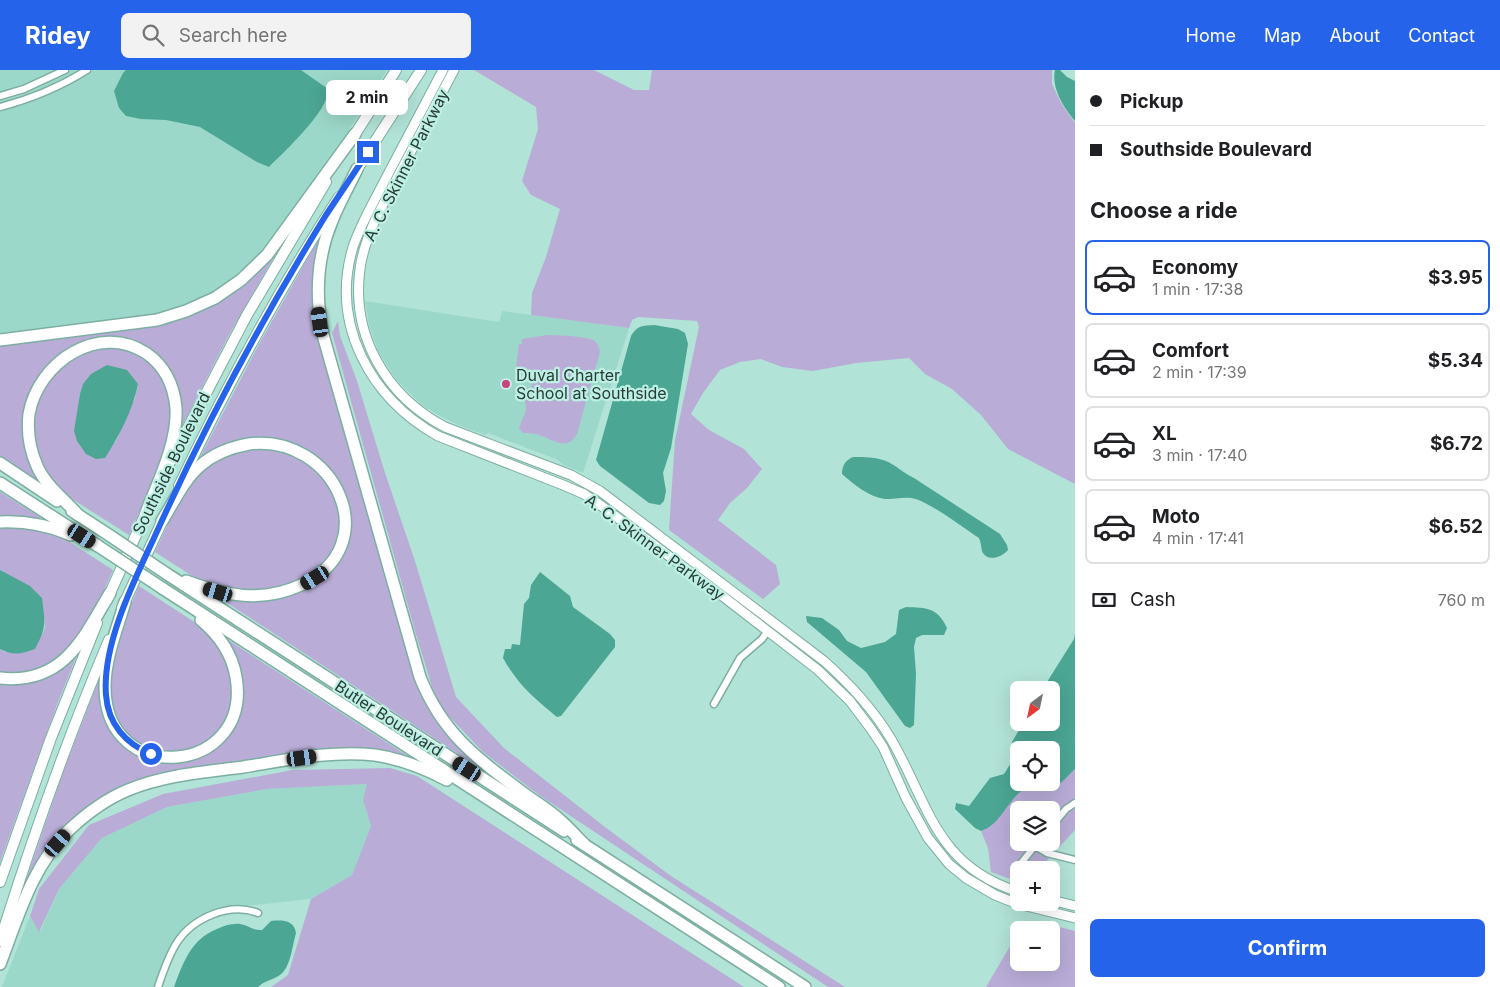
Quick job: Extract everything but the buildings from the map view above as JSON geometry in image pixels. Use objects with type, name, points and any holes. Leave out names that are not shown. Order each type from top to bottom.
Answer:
[{"type":"highway","name":"Southside Boulevard","points":[[0,882],[51,738],[110,593],[182,439],[280,258],[396,70]]},
{"type":"highway","name":"Southside Boulevard","points":[[0,941],[29,850],[62,758],[125,602],[162,521],[211,420],[266,319],[327,214],[421,70]]},
{"type":"highway","points":[[0,340],[157,320],[186,311],[215,298],[241,280],[267,255],[355,134]]},
{"type":"highway","points":[[357,169],[332,218],[325,239],[319,276],[319,309],[323,334],[418,671],[436,710],[464,746],[492,770],[559,819],[584,844]]},
{"type":"highway","points":[[78,515],[46,482],[36,465],[29,439],[30,413],[42,381],[60,361],[88,345],[112,342],[131,346],[150,356],[164,371],[173,392],[176,416],[173,437],[146,513]]},
{"type":"highway","points":[[162,521],[184,485],[200,466],[225,450],[253,444],[284,447],[314,462],[334,484],[345,513],[344,535],[337,554],[325,570],[315,578],[296,587],[268,595],[244,596],[206,589],[167,574]]},
{"type":"highway","name":"Butler Boulevard","points":[[0,462],[167,574],[805,987]]},
{"type":"highway","name":"Butler Boulevard","points":[[0,483],[779,987]]},
{"type":"highway","points":[[0,522],[18,521],[37,524],[67,533],[98,546]]},
{"type":"highway","points":[[0,678],[21,678],[36,675],[50,670],[64,661],[86,635],[110,593]]},
{"type":"highway","points":[[125,602],[107,668],[106,697],[110,714],[121,734],[138,748],[158,756],[179,758],[210,746],[220,737],[232,719],[236,706],[237,692],[233,665],[223,643],[214,632],[198,619],[183,601]]},
{"type":"highway","points":[[0,964],[32,883],[44,861],[58,843],[76,824],[96,808],[122,793],[151,782],[176,776],[320,755],[368,755],[403,761],[425,769],[509,812]]},
{"type":"main road","name":"A. C. Skinner Parkway","points":[[443,70],[365,218],[353,248],[349,267],[348,309],[357,347],[366,367],[385,395],[419,425],[438,436],[563,484],[594,500],[768,631],[818,670],[858,710],[888,757],[922,828],[950,864],[975,884],[995,895],[1015,903],[1075,918]]},
{"type":"main road","name":"A. C. Skinner Parkway","points":[[454,70],[376,218],[366,244],[360,269],[359,300],[364,332],[382,372],[403,398],[426,416],[445,427],[571,476],[600,491],[816,654],[849,684],[878,719],[896,747],[928,814],[946,842],[961,859],[978,873],[1010,889]]},
{"type":"main road","points":[[349,267],[360,269]]},
{"type":"main road","points":[[1060,902],[1075,906]]},
{"type":"street","points":[[0,96],[24,89],[65,70]]},
{"type":"street","points":[[0,107],[27,100],[47,92],[87,70]]},
{"type":"street","points":[[714,704],[740,658],[762,639],[768,631]]},
{"type":"street","points":[[1060,816],[1066,808],[1075,803]]},
{"type":"street","points":[[1023,861],[1031,851]]},
{"type":"street","points":[[1045,851],[1075,860]]},
{"type":"street","points":[[158,987],[177,942],[196,923],[214,914],[226,911],[247,910],[258,913]]},
{"type":"shaded area","points":[[0,70],[387,70],[333,155],[274,239],[254,264],[227,287],[172,313],[0,338]]},
{"type":"shaded area","points":[[126,70],[301,70],[328,89],[327,98],[322,108],[305,130],[269,167],[257,162],[200,127],[166,120],[126,116],[119,108],[114,91]]},
{"type":"shaded area","points":[[474,70],[594,70],[634,90],[649,90],[652,70],[1052,70],[1052,84],[1061,103],[1075,123],[1075,484],[1008,449],[981,415],[952,389],[925,374],[909,358],[856,363],[813,371],[782,367],[761,359],[740,362],[720,370],[703,393],[691,414],[709,430],[744,449],[762,469],[747,488],[730,503],[718,520],[776,565],[780,584],[763,599],[669,530],[675,440],[699,327],[697,321],[638,317],[632,320],[629,328],[531,315],[532,293],[546,257],[560,209],[531,195],[522,181],[538,129],[536,107]]},
{"type":"shaded area","points":[[1055,70],[1060,70],[1067,77],[1075,81],[1075,121],[1063,104],[1057,91],[1054,77]]},
{"type":"shaded area","points":[[323,231],[316,288],[420,683],[489,774],[218,597],[249,601],[313,582],[348,528],[324,467],[262,440],[196,465],[258,346]]},
{"type":"shaded area","points":[[286,236],[229,335],[179,432],[160,362],[102,337],[86,341],[63,352],[46,368],[29,399],[41,483],[0,457],[0,343],[160,322],[206,305]]},
{"type":"shaded area","name":"Duval Charter School at Southside","points":[[365,301],[499,322],[502,311],[629,328],[583,473],[564,465],[556,459],[488,433],[485,435],[456,424],[422,405],[397,381],[378,351],[369,325]]},
{"type":"shaded area","points":[[338,321],[340,336],[357,381],[385,473],[415,561],[456,697],[504,748],[605,827],[671,876],[845,987],[828,987],[539,795],[483,752],[442,709],[433,690],[415,631],[332,333]]},
{"type":"shaded area","points":[[654,325],[678,329],[685,333],[688,344],[671,448],[663,473],[666,491],[664,501],[660,505],[649,503],[600,466],[596,460],[631,336],[641,327]]},
{"type":"shaded area","points":[[547,335],[591,339],[597,343],[600,352],[577,434],[568,443],[558,443],[536,434],[523,433],[519,428],[526,410],[523,387],[531,388],[534,370],[516,367],[519,344],[522,344],[522,339]]},
{"type":"shaded area","points":[[122,346],[150,360],[170,388],[172,423],[161,466],[129,535],[61,492],[44,472],[33,437],[35,406],[51,375],[84,351]],"holes":[[[138,384],[135,398],[115,443],[78,410],[80,394]]]},
{"type":"shaded area","points":[[107,365],[127,370],[138,384],[129,413],[115,441],[105,458],[96,459],[86,454],[77,441],[74,431],[83,384],[91,374]]},
{"type":"shaded area","points":[[275,446],[315,466],[341,507],[338,546],[311,577],[272,592],[224,590],[197,579],[155,552],[178,502],[201,469],[232,451]]},
{"type":"shaded area","points":[[853,457],[878,459],[893,465],[1000,534],[1008,550],[995,558],[987,557],[982,551],[979,538],[931,506],[912,498],[879,498],[862,490],[842,474],[845,463]]},
{"type":"shaded area","points":[[0,492],[40,517],[40,518],[0,520]]},
{"type":"shaded area","points":[[0,525],[23,526],[60,536],[113,570],[91,620],[79,640],[43,670],[0,676],[0,649],[5,652],[42,635],[45,627],[44,618],[0,570]]},
{"type":"shaded area","points":[[0,570],[30,586],[42,598],[44,625],[42,635],[35,649],[18,654],[0,649]]},
{"type":"shaded area","points":[[540,572],[570,596],[573,607],[610,634],[615,640],[615,647],[561,716],[557,717],[527,690],[503,658],[505,649],[511,649],[512,644],[520,645],[524,604],[529,598],[531,585]]},
{"type":"shaded area","points":[[139,586],[202,627],[222,650],[232,679],[230,709],[216,735],[202,746],[170,755],[139,746],[118,724],[108,680],[119,633]]},
{"type":"shaded area","points":[[906,607],[935,612],[947,628],[944,635],[922,635],[916,638],[914,647],[916,674],[914,725],[910,728],[905,726],[866,672],[807,622],[806,616],[822,618],[839,630],[847,641],[861,648],[885,642],[896,634],[899,610]]},
{"type":"shaded area","points":[[1075,633],[1075,769],[1060,783],[1060,741],[1013,741],[1018,731],[1060,731],[1060,681],[1048,681],[1074,639]]},
{"type":"shaded area","points":[[225,638],[414,760],[388,753],[173,774],[89,810],[20,898],[62,775],[101,674],[115,731],[174,761],[183,762],[195,759],[218,747],[226,738],[237,718],[240,706],[241,681],[239,669],[235,653]]},
{"type":"shaded area","points":[[77,655],[0,862],[0,681],[67,664]]},
{"type":"shaded area","points":[[1010,765],[1010,791],[1021,791],[1010,801],[994,823],[981,831],[975,828],[955,809],[956,803],[969,806],[990,778],[1004,774]]},
{"type":"shaded area","points":[[390,768],[417,776],[744,987],[271,987],[288,975],[311,899],[352,875],[371,826],[363,800],[367,784],[267,789],[167,807],[102,838],[59,889],[39,932],[30,916],[39,889],[89,825],[163,794],[293,770]]},
{"type":"shaded area","points":[[1075,769],[1075,830],[1060,846],[1060,801],[1011,801],[1020,791],[1060,791],[1060,780]]},
{"type":"shaded area","points":[[368,784],[363,800],[371,826],[352,875],[311,899],[225,908],[209,912],[198,918],[185,928],[172,943],[154,987],[2,987],[30,916],[40,932],[59,889],[102,838],[167,807],[267,789]]},
{"type":"shaded area","points":[[1010,802],[1010,851],[1056,851],[1046,861],[1010,861],[1010,879],[991,872],[988,848],[981,831],[1000,816]]},
{"type":"shaded area","points":[[271,921],[290,923],[296,933],[289,962],[280,975],[258,987],[174,987],[194,945],[208,933],[234,924],[262,930]]},
{"type":"shaded area","points":[[1060,927],[1075,931],[1075,987],[986,987],[1010,946],[1010,971],[1060,971]]},
{"type":"place","name":"Duval Charter School at Southside","points":[[506,384]]},
{"type":"route","points":[[151,754],[138,748],[121,734],[113,722],[107,706],[105,687],[107,668],[125,602],[181,481],[243,360],[327,214],[368,152]]}]
